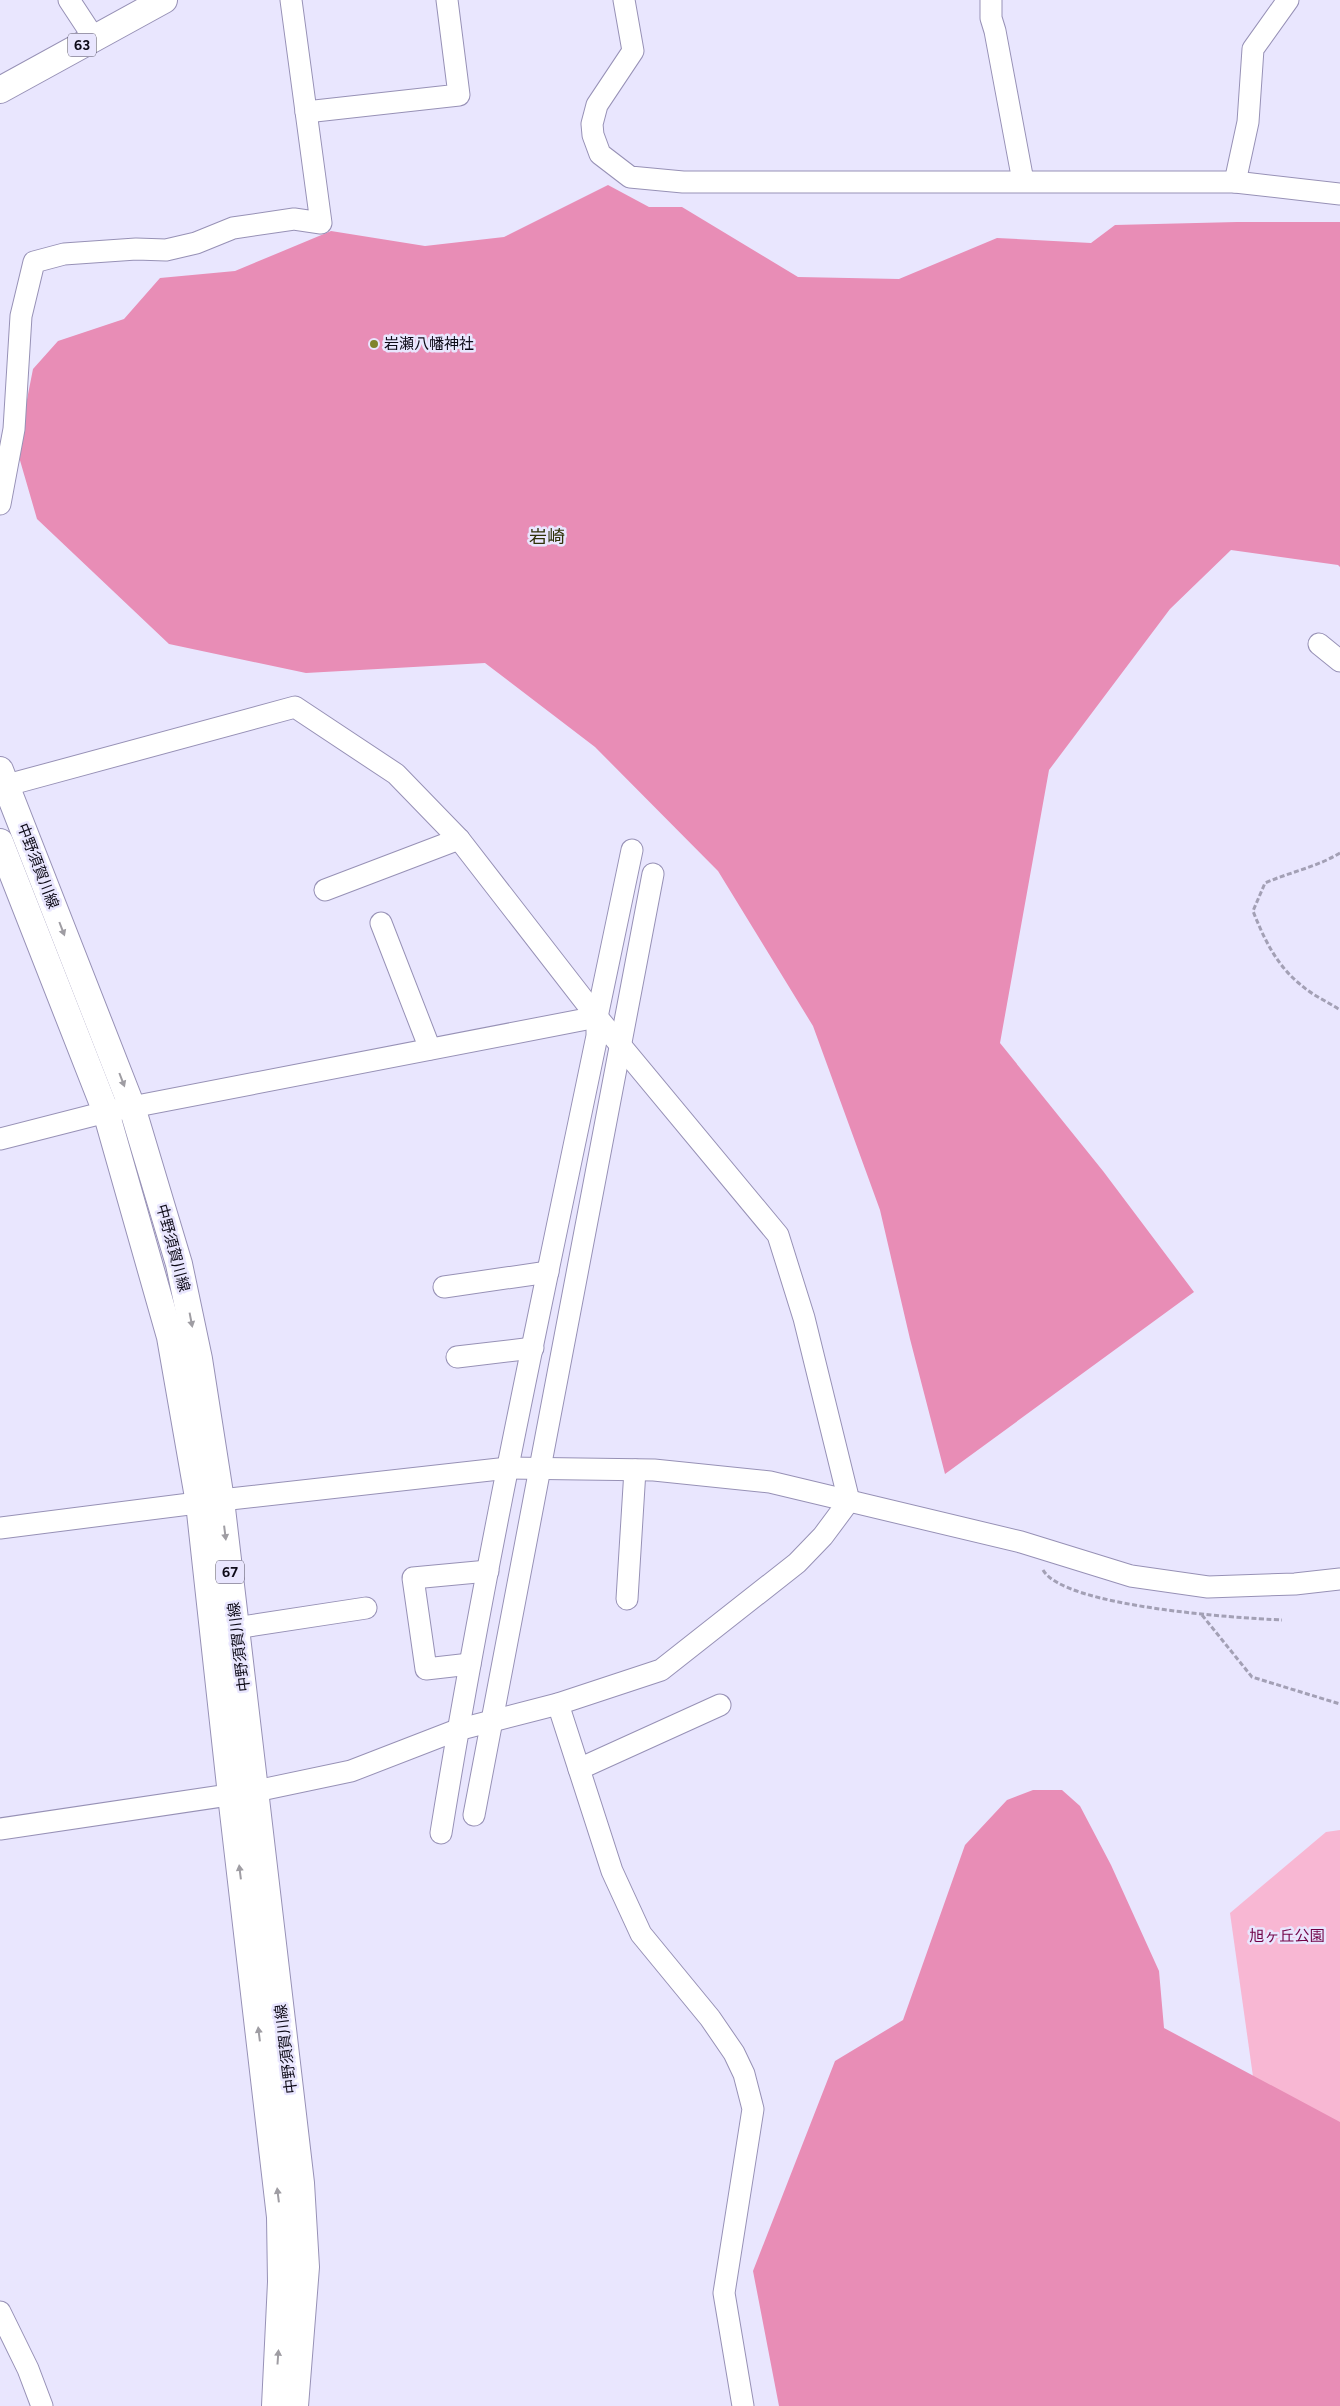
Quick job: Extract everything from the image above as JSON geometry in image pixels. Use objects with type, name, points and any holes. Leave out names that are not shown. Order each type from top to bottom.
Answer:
[{"type":"main road","name":"63","points":[[0,90],[164,0]]},
{"type":"main road","name":"中野須賀川線","points":[[2,781],[132,1107],[180,1264],[199,1359],[231,1794],[280,2217],[280,2300],[275,2406]]},
{"type":"main road","name":"中野須賀川線","points":[[0,842],[106,1112],[170,1337],[210,1502],[236,1628],[301,2184],[306,2277],[295,2406]]},
{"type":"street","points":[[69,0],[94,38]]},
{"type":"street","points":[[0,504],[14,429],[21,316],[34,262],[64,254],[136,249],[166,250],[196,244],[233,228],[277,222],[294,220],[321,223],[291,0],[296,0]]},
{"type":"street","points":[[306,112],[459,95],[447,0]]},
{"type":"street","points":[[624,0],[633,51],[597,105],[592,124],[593,135],[600,154],[630,177],[683,182],[1235,182],[1340,194]]},
{"type":"street","points":[[991,0],[991,18],[995,30],[1023,181]]},
{"type":"street","points":[[1235,182],[1248,122],[1253,49],[1288,0]]},
{"type":"street","points":[[1319,644],[1340,660]]},
{"type":"street","points":[[2,781],[295,706],[396,774],[459,839],[597,1017],[778,1235],[804,1318],[849,1502]]},
{"type":"street","points":[[325,890],[459,839]]},
{"type":"street","points":[[441,1833],[470,1664],[508,1468],[597,1036],[597,1017],[632,850]]},
{"type":"street","points":[[474,1815],[622,1047],[653,874]]},
{"type":"street","points":[[381,923],[430,1049]]},
{"type":"street","points":[[0,1139],[106,1112],[597,1017]]},
{"type":"street","points":[[444,1287],[548,1272]]},
{"type":"street","points":[[457,1357],[533,1348]]},
{"type":"street","points":[[0,1528],[508,1468],[635,1470],[770,1482],[1021,1542],[1131,1576],[1208,1587],[1295,1584],[1340,1579]]},
{"type":"street","points":[[627,1599],[635,1470]]},
{"type":"street","points":[[0,1829],[132,1811],[256,1791],[351,1771],[458,1730],[558,1704],[661,1670],[797,1563],[823,1536],[849,1502]]},
{"type":"street","points":[[470,1664],[426,1669],[413,1578],[488,1571]]},
{"type":"street","points":[[236,1628],[366,1608]]},
{"type":"street","points":[[558,1704],[612,1871],[641,1934],[710,2018],[734,2052],[744,2074],[753,2109],[724,2293],[743,2406]]},
{"type":"street","points":[[579,1769],[720,1705]]},
{"type":"street","points":[[0,2312],[28,2369],[42,2406]]},
{"type":"path","points":[[1340,853],[1325,862],[1286,873],[1265,884],[1254,911],[1261,931],[1278,963],[1302,986],[1340,1010]]},
{"type":"path","points":[[1202,1614],[1252,1678],[1340,1704]]},
{"type":"green space","name":"旭ヶ丘公園","points":[[1340,1830],[1340,2345],[1274,2226],[1230,1913],[1326,1832]]},
{"type":"shaded area","points":[[608,185],[649,207],[682,207],[798,277],[899,279],[997,238],[1091,243],[1115,225],[1340,222],[1340,567],[1338,565],[1231,550],[1170,609],[1049,770],[1000,1043],[1103,1171],[1194,1292],[945,1474],[910,1339],[880,1210],[813,1026],[718,871],[595,747],[485,663],[306,673],[169,644],[37,519],[17,450],[33,369],[58,341],[124,319],[160,278],[235,271],[331,231],[425,246],[504,237]]},
{"type":"shaded area","points":[[1033,1790],[1062,1790],[1080,1806],[1111,1865],[1159,1971],[1164,2028],[1340,2122],[1340,2406],[779,2406],[753,2271],[835,2061],[903,2020],[965,1845],[1007,1800]]},
{"type":"place","name":"岩瀬八幡神社","points":[[374,344]]},
{"type":"district","name":"岩崎","points":[[547,537]]}]
